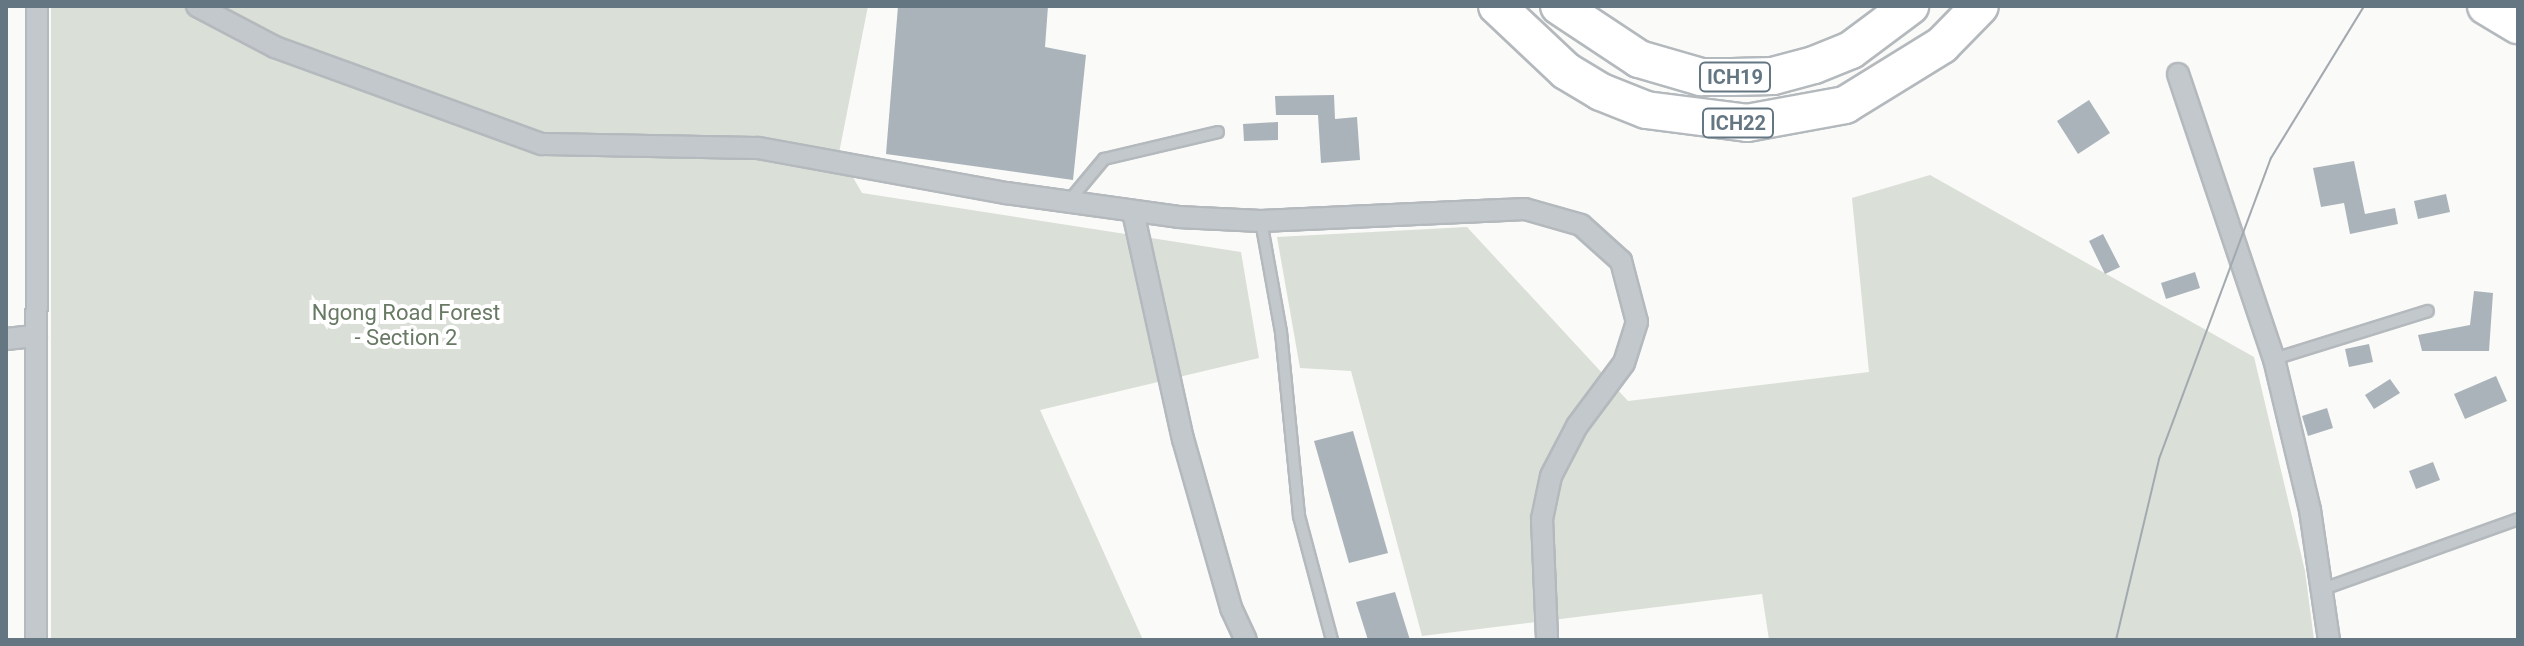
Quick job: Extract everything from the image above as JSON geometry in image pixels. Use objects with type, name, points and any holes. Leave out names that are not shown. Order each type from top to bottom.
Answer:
[{"type":"highway","name":"ICH22","points":[[1497,6],[1566,71],[1601,92],[1646,110],[1747,123],[1845,105],[1942,45],[1980,6]]},
{"type":"highway","name":"ICH19","points":[[1559,6],[1639,59],[1717,77],[1773,76],[1814,65],[1851,50],[1910,6]]},
{"type":"highway","points":[[2486,6],[2518,25]]},
{"type":"street","points":[[36,640],[37,6]]},
{"type":"street","points":[[197,6],[275,47],[542,144],[758,148],[1133,212],[1261,221],[1525,209],[1581,225],[1621,261],[1637,322],[1624,363],[1577,426],[1551,476],[1542,519],[1547,640]]},
{"type":"street","points":[[2178,74],[2274,359],[2323,589],[2329,640]]},
{"type":"street","points":[[1133,212],[1183,439],[1231,608],[1246,640]]},
{"type":"street","points":[[6,339],[36,336]]},
{"type":"lane","points":[[1068,203],[1104,159],[1218,132]]},
{"type":"lane","points":[[1261,221],[1283,347],[1299,516],[1332,640]]},
{"type":"lane","points":[[2274,359],[2428,311]]},
{"type":"lane","points":[[2323,589],[2518,519]]},
{"type":"green space","name":"Ngong Road Forest - Section 2","points":[[51,6],[868,6],[839,153],[862,193],[1241,252],[1259,358],[1040,410],[1143,640],[51,640]]},
{"type":"green space","points":[[1930,175],[2254,357],[2305,571],[2314,640],[1769,640],[1762,594],[1422,636],[1351,371],[1300,368],[1277,237],[1467,227],[1628,401],[1869,372],[1852,198]]},
{"type":"building","points":[[898,6],[1048,6],[1045,47],[1086,55],[1073,180],[886,154]]},
{"type":"building","points":[[1334,95],[1335,119],[1357,117],[1360,160],[1321,163],[1318,115],[1276,115],[1275,96]]},
{"type":"building","points":[[2089,100],[2110,133],[2078,154],[2057,121]]},
{"type":"building","points":[[1278,122],[1278,140],[1244,141],[1243,124]]},
{"type":"building","points":[[2354,161],[2365,214],[2395,208],[2398,224],[2350,234],[2344,203],[2321,207],[2313,168]]},
{"type":"building","points":[[2446,194],[2450,212],[2418,219],[2414,201]]},
{"type":"building","points":[[2103,234],[2120,267],[2105,274],[2089,241]]},
{"type":"building","points":[[2195,272],[2200,288],[2166,299],[2161,283]]},
{"type":"building","points":[[2474,291],[2493,293],[2489,351],[2422,351],[2418,335],[2470,325]]},
{"type":"building","points":[[2369,344],[2373,362],[2349,367],[2345,349]]},
{"type":"building","points":[[2496,376],[2507,401],[2465,419],[2454,394]]},
{"type":"building","points":[[2390,379],[2400,393],[2374,409],[2365,395]]},
{"type":"building","points":[[2327,408],[2333,428],[2308,436],[2302,416]]},
{"type":"building","points":[[1353,431],[1388,553],[1349,563],[1314,441]]},
{"type":"building","points":[[2433,462],[2440,480],[2416,489],[2409,471]]},
{"type":"building","points":[[1395,592],[1410,640],[1368,640],[1356,602]]},
{"type":"tram line","points":[[2116,640],[2159,459],[2271,158],[2364,6]]}]
